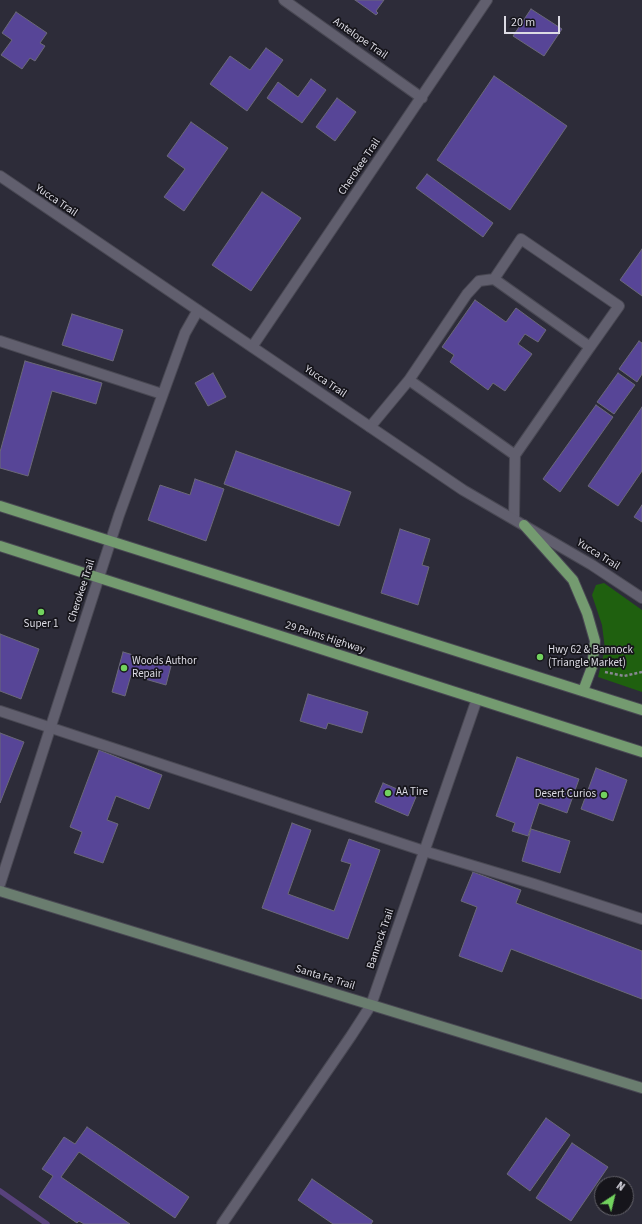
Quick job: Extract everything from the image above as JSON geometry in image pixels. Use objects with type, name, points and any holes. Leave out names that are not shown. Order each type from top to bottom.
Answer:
[{"type":"main road","points":[[0,506],[642,710]]},
{"type":"main road","points":[[524,525],[573,580],[587,613],[595,641],[592,667],[584,691]]},
{"type":"main road","name":"29 Palms Highway","points":[[0,546],[642,752]]},
{"type":"street","name":"Antelope Trail","points":[[284,0],[422,98]]},
{"type":"street","name":"Cherokee Trail","points":[[252,348],[487,0]]},
{"type":"street","name":"Yucca Trail","points":[[0,176],[463,490],[592,565],[642,598]]},
{"type":"street","points":[[494,279],[521,239],[619,306],[515,455],[514,520]]},
{"type":"street","points":[[370,427],[409,380],[467,294],[479,281],[494,279],[590,347]]},
{"type":"street","name":"Cherokee Trail","points":[[0,884],[118,515],[185,333],[198,310]]},
{"type":"street","points":[[0,341],[162,394]]},
{"type":"street","points":[[409,380],[515,455]]},
{"type":"street","name":"Bannock Trail","points":[[222,1224],[371,1005],[477,699]]},
{"type":"street","points":[[0,711],[424,851],[534,884],[642,919]]},
{"type":"street","name":"Santa Fe Trail","points":[[0,891],[642,1088]]},
{"type":"path","points":[[592,667],[624,676],[642,672]]},
{"type":"green space","points":[[604,583],[642,610],[642,692],[598,677],[605,649],[602,625],[592,595],[596,585]]},
{"type":"building","points":[[355,0],[384,0],[376,11],[378,13],[376,15]]},
{"type":"building","points":[[531,9],[562,29],[544,56],[513,36]]},
{"type":"building","points":[[16,12],[47,33],[40,43],[45,46],[35,61],[30,58],[22,69],[1,55],[12,40],[2,33]]},
{"type":"building","points":[[266,48],[283,60],[247,111],[210,84],[230,56],[250,70]]},
{"type":"building","points":[[494,76],[567,126],[510,210],[437,160]]},
{"type":"building","points":[[311,79],[326,90],[302,123],[267,98],[278,82],[298,97]]},
{"type":"building","points":[[337,98],[356,112],[335,141],[316,127]]},
{"type":"building","points":[[191,122],[228,148],[184,211],[164,197],[185,169],[167,156]]},
{"type":"building","points":[[427,174],[493,223],[483,237],[416,188]]},
{"type":"building","points":[[262,192],[301,218],[251,291],[212,265]]},
{"type":"building","points":[[642,249],[642,296],[620,280]]},
{"type":"building","points":[[475,300],[506,322],[516,308],[546,330],[538,342],[525,334],[518,344],[532,354],[505,391],[493,383],[488,390],[450,362],[454,355],[442,347]]},
{"type":"building","points":[[72,314],[123,330],[113,361],[62,345]]},
{"type":"building","points":[[639,341],[642,343],[642,374],[637,382],[619,369]]},
{"type":"building","points":[[25,361],[102,383],[96,404],[52,391],[28,476],[0,468],[0,452]]},
{"type":"building","points":[[213,373],[226,397],[208,406],[195,383]]},
{"type":"building","points":[[618,373],[635,385],[614,414],[597,402]]},
{"type":"building","points":[[596,405],[613,417],[560,492],[543,479]]},
{"type":"building","points":[[642,407],[642,471],[618,506],[588,486]]},
{"type":"building","points":[[236,451],[351,492],[339,526],[224,484]]},
{"type":"building","points":[[195,479],[224,489],[206,541],[148,520],[160,485],[190,495]]},
{"type":"building","points":[[642,505],[642,522],[634,517]]},
{"type":"building","points":[[400,529],[430,539],[422,565],[429,567],[418,605],[381,593]]},
{"type":"building","points":[[0,634],[39,649],[21,699],[0,691]]},
{"type":"building","points":[[123,652],[171,666],[166,685],[131,675],[125,696],[112,692]]},
{"type":"building","points":[[308,694],[368,712],[362,733],[328,723],[326,729],[300,721]]},
{"type":"building","points":[[0,733],[24,742],[0,803]]},
{"type":"building","points":[[99,750],[162,775],[149,809],[116,796],[107,820],[118,824],[103,863],[74,853],[82,832],[70,827]]},
{"type":"building","points":[[517,757],[579,779],[567,813],[539,803],[528,836],[512,831],[515,823],[496,816]]},
{"type":"building","name":"Desert Curios","points":[[596,768],[627,780],[613,821],[581,809]]},
{"type":"building","points":[[383,783],[416,797],[408,816],[375,802]]},
{"type":"building","points":[[292,823],[311,830],[288,894],[334,911],[351,864],[341,861],[349,839],[380,850],[348,939],[262,908]]},
{"type":"building","points":[[531,829],[570,841],[560,873],[522,861]]},
{"type":"building","points":[[473,872],[521,890],[516,903],[642,951],[642,999],[511,949],[502,972],[459,956],[477,907],[461,901]]},
{"type":"building","points":[[546,1118],[570,1135],[530,1191],[507,1174]]},
{"type":"building","points":[[87,1127],[189,1197],[175,1218],[79,1152],[61,1177],[130,1224],[84,1224],[79,1221],[77,1223],[39,1197],[53,1176],[42,1169],[64,1137],[75,1144]]},
{"type":"building","points":[[572,1143],[608,1167],[602,1176],[594,1176],[594,1187],[571,1221],[536,1198]]},
{"type":"building","points":[[312,1179],[373,1221],[371,1224],[333,1224],[298,1200]]},
{"type":"waterway","points":[[0,1191],[47,1224]]},
{"type":"place","name":"Super 1","points":[[41,612]]},
{"type":"place","name":"Hwy 62 & Bannock (Triangle Market)","points":[[540,657]]},
{"type":"place","name":"Woods Author Repair","points":[[124,668]]},
{"type":"place","name":"AA Tire","points":[[388,793]]},
{"type":"place","name":"Desert Curios","points":[[604,795]]}]
